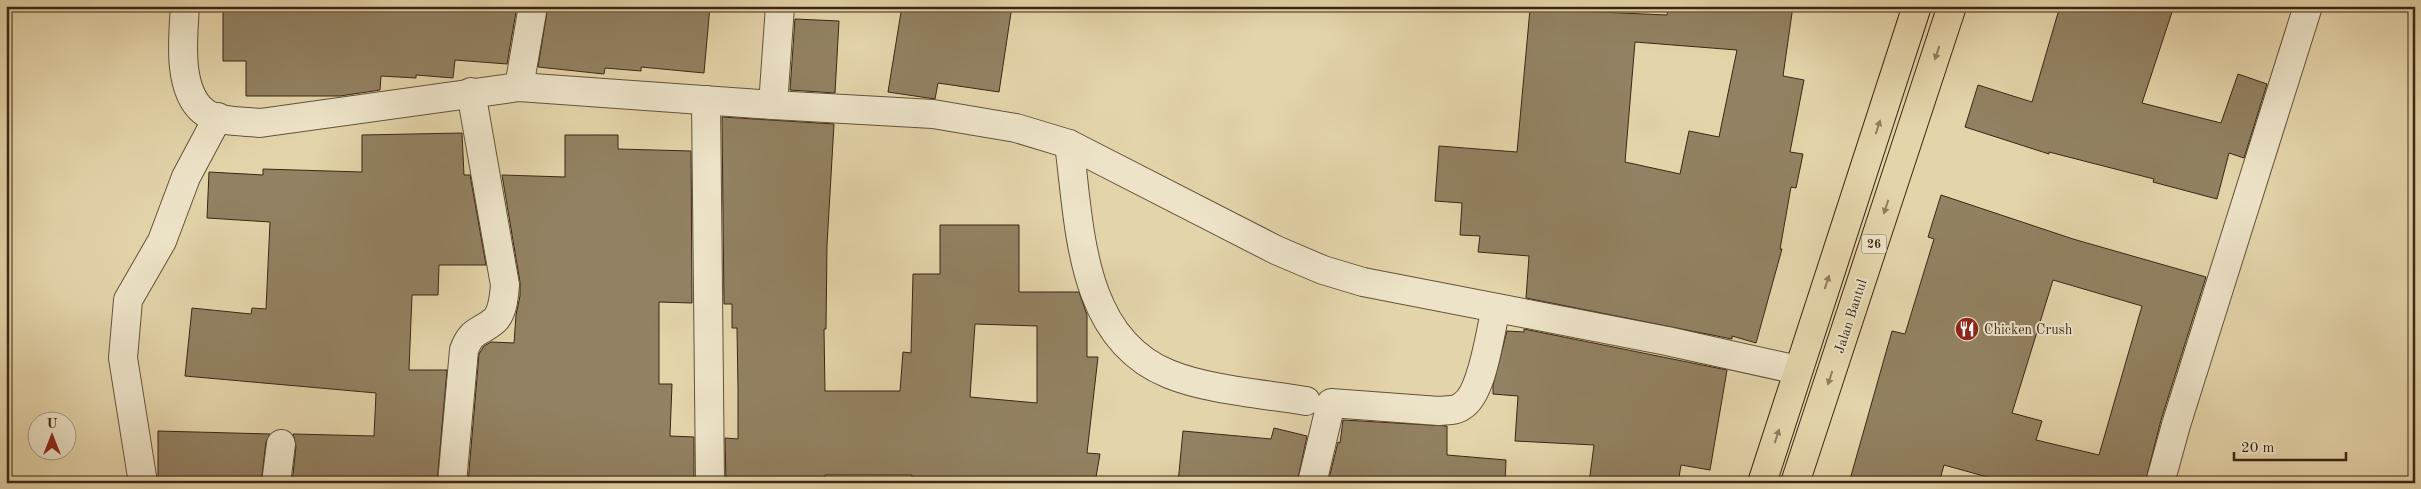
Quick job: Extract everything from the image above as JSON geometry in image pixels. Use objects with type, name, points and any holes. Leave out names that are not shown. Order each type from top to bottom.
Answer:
[{"type":"main road","name":"26","points":[[1762,483],[1918,6]]},
{"type":"main road","name":"Jalan Bantul","points":[[1795,483],[1952,6]]},
{"type":"street","points":[[185,6],[183,58],[188,84],[203,111],[218,117],[260,123],[471,92],[519,87],[773,106],[933,114],[1016,128],[1070,144],[1276,250],[1323,270],[1363,282],[1798,370]]},
{"type":"street","points":[[519,87],[533,6]]},
{"type":"street","points":[[773,106],[780,6]]},
{"type":"street","points":[[2160,483],[2176,425],[2308,6]]},
{"type":"street","points":[[452,483],[464,350],[468,339],[474,332],[495,320],[502,306],[505,285],[471,92]]},
{"type":"street","points":[[706,100],[710,483]]},
{"type":"street","points":[[143,483],[123,358],[128,300],[162,241],[186,177],[218,117]]},
{"type":"street","points":[[1070,144],[1084,259],[1097,299],[1116,334],[1148,364],[1170,375],[1205,384],[1306,401]]},
{"type":"street","points":[[1312,483],[1331,403],[1440,411],[1454,410],[1467,403],[1478,381],[1496,308]]},
{"type":"street","points":[[276,483],[281,444]]},
{"type":"building","points":[[223,6],[517,6],[507,64],[455,60],[453,78],[416,75],[416,78],[381,76],[380,90],[340,96],[246,96],[246,61],[223,61]]},
{"type":"building","points":[[548,6],[710,6],[704,73],[641,67],[641,71],[605,68],[604,74],[538,67]]},
{"type":"building","points":[[902,6],[1012,6],[999,92],[938,83],[935,99],[888,92]]},
{"type":"building","points":[[1668,6],[1793,6],[1783,76],[1804,80],[1790,152],[1803,154],[1796,188],[1791,187],[1780,249],[1782,249],[1756,343],[1732,336],[1732,339],[1526,298],[1529,256],[1478,252],[1480,236],[1460,235],[1462,203],[1435,201],[1439,146],[1517,152],[1530,9],[1667,15]],"holes":[[[1635,42],[1737,50],[1719,137],[1689,131],[1680,174],[1625,162]]]},
{"type":"building","points":[[2060,6],[2174,6],[2142,103],[2221,123],[2238,74],[2267,84],[2244,158],[2229,153],[2217,199],[2153,182],[2154,179],[2049,152],[2049,154],[1965,127],[1978,85],[2032,102]]},
{"type":"building","points":[[795,19],[839,21],[835,93],[790,90]]},
{"type":"building","points":[[722,117],[834,124],[827,245],[826,329],[824,329],[825,391],[900,391],[903,352],[911,353],[913,274],[940,274],[940,225],[1019,225],[1019,292],[1079,292],[1087,315],[1087,357],[1098,357],[1087,453],[1100,454],[1095,483],[911,483],[912,475],[825,475],[825,483],[726,483],[725,438],[738,439],[738,389],[737,328],[732,328],[732,304],[724,304]],"holes":[[[975,324],[1037,326],[1037,403],[970,397]]]},
{"type":"building","points":[[462,133],[464,175],[470,175],[486,265],[439,265],[438,295],[412,295],[409,370],[447,370],[437,483],[292,483],[296,446],[293,434],[374,436],[376,393],[185,376],[192,308],[251,314],[252,308],[266,309],[270,222],[207,218],[209,172],[263,175],[263,169],[362,172],[362,135]]},
{"type":"building","points":[[565,135],[618,135],[618,149],[691,151],[692,303],[659,302],[659,384],[672,384],[670,436],[694,437],[694,483],[468,483],[479,354],[484,346],[491,342],[514,343],[516,315],[520,296],[520,282],[502,175],[565,177]]},
{"type":"building","points":[[1941,195],[2073,239],[2206,277],[2161,420],[2145,483],[2009,483],[1944,465],[1939,483],[1849,483],[1892,331],[1905,334],[1934,239],[1928,237]],"holes":[[[2053,280],[2142,306],[2099,455],[2036,440],[2042,421],[2012,413]]]},
{"type":"building","points":[[1524,329],[1727,370],[1710,470],[1681,465],[1678,483],[1589,483],[1594,445],[1515,441],[1518,396],[1493,394],[1493,385],[1507,331],[1524,332]]},
{"type":"building","points":[[1343,420],[1447,426],[1447,455],[1506,460],[1505,483],[1328,483],[1338,442],[1340,443]]},
{"type":"building","points":[[1274,428],[1307,436],[1297,483],[1178,483],[1183,431],[1271,439]]},
{"type":"building","points":[[158,431],[270,434],[266,442],[261,483],[158,483]]},
{"type":"place","name":"Chicken Crush","points":[[1967,329]]}]
